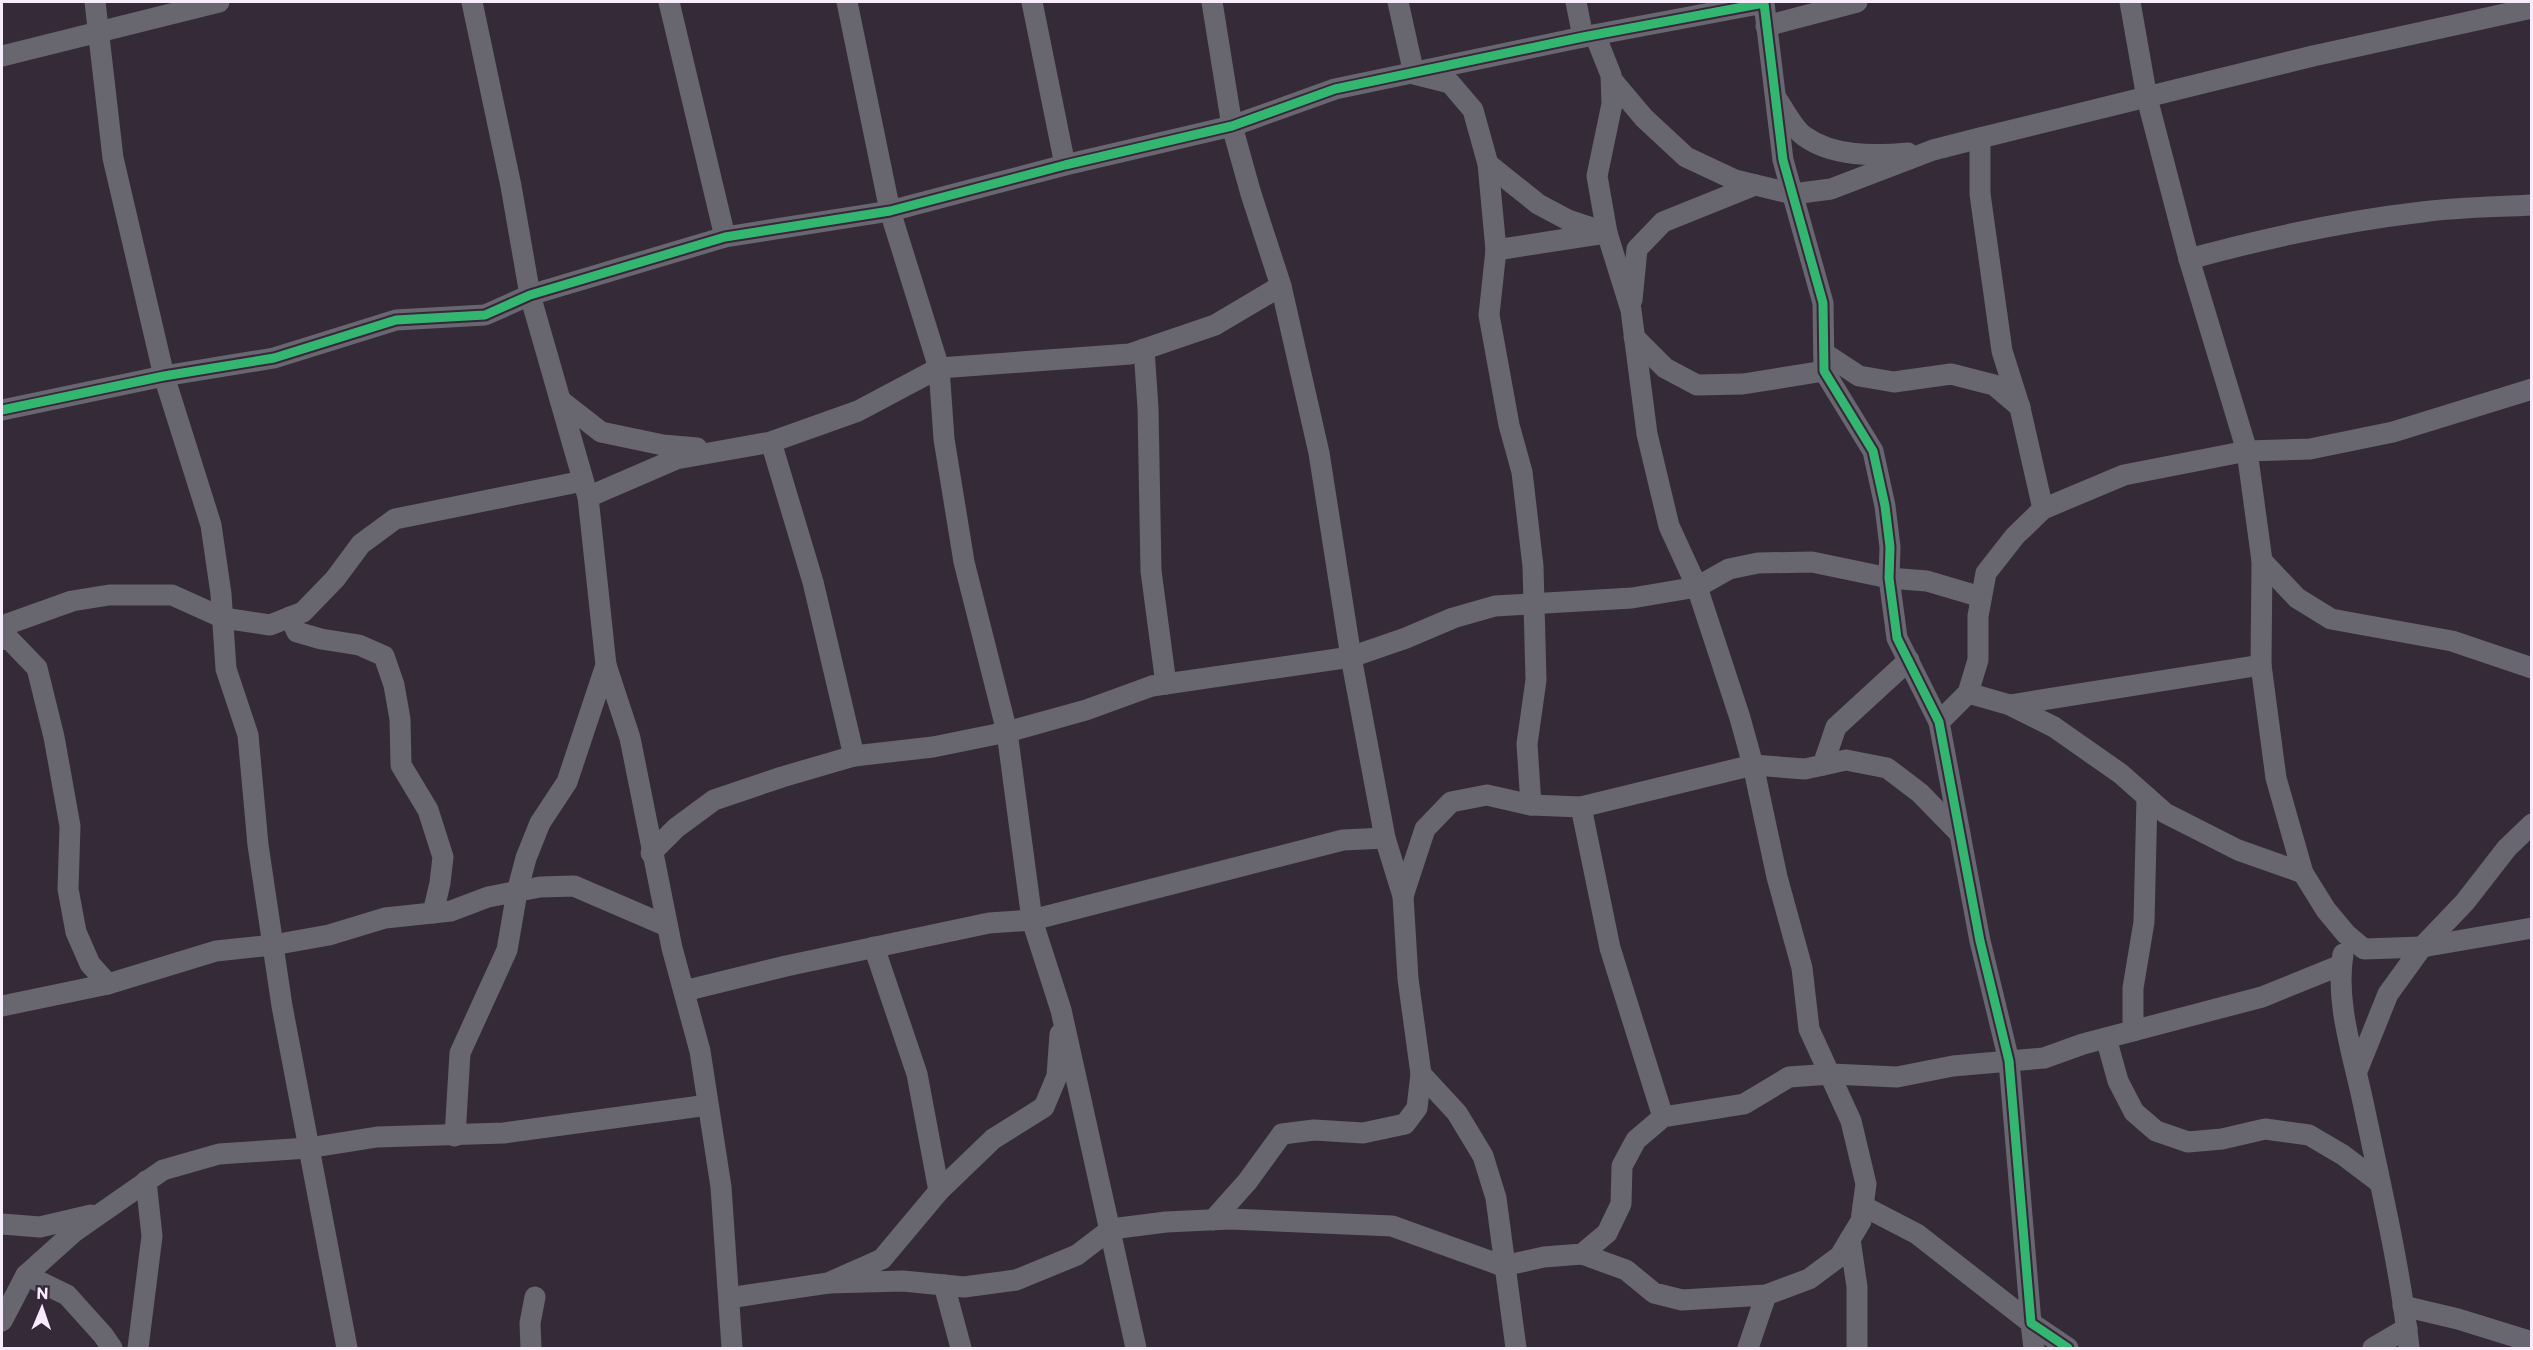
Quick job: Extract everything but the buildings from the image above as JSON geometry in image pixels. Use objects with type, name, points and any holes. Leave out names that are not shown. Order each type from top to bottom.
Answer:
[{"type":"street","points":[[95,2],[113,158],[164,376],[211,525],[223,618],[226,669],[248,735],[258,845],[273,945],[308,1148],[347,1348]]},
{"type":"street","points":[[2,56],[99,30],[219,2]]},
{"type":"street","points":[[472,2],[511,186],[530,295],[585,489],[606,665],[630,738],[667,926],[700,1051],[721,1187],[732,1348]]},
{"type":"street","points":[[669,2],[697,112],[724,237]]},
{"type":"street","points":[[847,2],[890,212],[939,368],[944,438],[964,562],[1007,732],[1032,920],[1061,1010],[1136,1348]]},
{"type":"street","points":[[1032,2],[1065,165]]},
{"type":"street","points":[[1212,2],[1233,126],[1251,194],[1281,286],[1318,453],[1351,657],[1385,838],[1403,896],[1408,979],[1421,1074],[1417,1108],[1404,1124],[1363,1133],[1314,1130],[1282,1134],[1247,1182],[1213,1220]]},
{"type":"street","points":[[1398,2],[1414,74]]},
{"type":"street","points":[[1576,2],[1589,36],[1612,80],[1644,118],[1686,157],[1735,180],[1793,194],[1830,189],[1933,150],[1980,138],[2313,56],[2532,8]]},
{"type":"street","points":[[2,410],[164,376],[274,358],[396,320],[485,315],[530,295],[724,237],[890,212],[1065,165],[1233,126],[1335,89],[1763,2],[1783,160],[1823,303],[1824,362],[1874,451],[1890,547],[1890,578],[1897,638],[1939,722],[1980,941],[2009,1061],[2034,1348]]},
{"type":"street","points":[[1766,27],[1857,2]]},
{"type":"street","points":[[2130,2],[2147,98],[2189,259],[2247,451],[2262,561],[2261,665],[2276,778],[2303,873],[2326,910],[2346,934],[2364,949],[2422,947],[2532,928]]},
{"type":"street","points":[[1414,74],[1450,83],[1473,110],[1488,164],[1496,250],[1489,315],[1509,425],[1522,472],[1533,566],[1536,680],[1527,744],[1531,805]]},
{"type":"street","points":[[729,1298],[828,1283],[903,1281],[964,1287],[1016,1280],[1077,1255],[1111,1229],[1166,1222],[1213,1220],[1392,1226],[1503,1266],[1544,1257],[1582,1254],[1626,1270],[1654,1293],[1682,1300],[1766,1295],[1809,1279],[1840,1256],[1862,1221],[1866,1184],[1851,1121],[1809,1029],[1802,968],[1777,878],[1753,765],[1697,586],[1669,526],[1647,434],[1631,310],[1607,233],[1597,176],[1612,104],[1612,80]]},
{"type":"street","points":[[1773,94],[1803,135],[1835,150],[1879,155],[1933,150]]},
{"type":"street","points":[[1980,138],[1980,194],[2002,351],[2020,408],[2043,509]]},
{"type":"street","points":[[1488,164],[1538,204],[1568,220],[1607,233]]},
{"type":"street","points":[[1631,310],[1637,249],[1663,222],[1755,185]]},
{"type":"street","points":[[2189,259],[2258,240],[2341,224],[2424,212],[2532,205]]},
{"type":"street","points":[[1496,250],[1607,233]]},
{"type":"street","points":[[2,626],[72,601],[109,595],[172,595],[223,618],[270,625],[303,612],[335,579],[361,544],[395,519],[585,489],[676,459],[771,442],[858,411],[939,368],[1130,354],[1215,325],[1281,286]]},
{"type":"street","points":[[1634,337],[1665,368],[1697,385],[1743,384],[1824,362],[1859,376],[1894,382],[1951,374],[1994,385],[2020,408]]},
{"type":"street","points":[[1144,349],[1151,571],[1166,684]]},
{"type":"street","points":[[1939,722],[1968,693],[1978,660],[1978,616],[1986,573],[2015,536],[2043,509],[2124,475],[2247,451],[2310,449],[2393,432],[2532,389]]},
{"type":"street","points":[[560,400],[601,432],[663,445],[726,450]]},
{"type":"street","points":[[771,442],[813,582],[854,756]]},
{"type":"street","points":[[2262,561],[2297,598],[2331,619],[2452,641],[2532,668]]},
{"type":"street","points":[[651,853],[676,828],[714,800],[854,756],[933,747],[1007,732],[1086,710],[1152,686],[1302,666],[1351,657],[1406,638],[1453,618],[1495,606],[1632,598],[1697,586],[1729,569],[1758,563],[1812,562],[1890,578],[1927,581],[1981,597]]},
{"type":"street","points":[[290,617],[297,632],[321,639],[359,645],[384,656],[394,685],[400,719],[401,765],[428,810],[443,857],[433,913]]},
{"type":"street","points":[[2,639],[10,640],[37,668],[54,737],[70,826],[68,889],[76,932],[90,964],[108,984]]},
{"type":"street","points":[[1823,765],[1836,727],[1909,660]]},
{"type":"street","points":[[455,1136],[460,1053],[507,950],[517,892],[526,858],[540,823],[567,782],[606,665]]},
{"type":"street","points":[[2010,705],[2261,665]]},
{"type":"street","points":[[1968,693],[2010,705],[2054,727],[2121,774],[2165,813],[2238,850],[2303,873]]},
{"type":"street","points":[[1403,896],[1425,829],[1451,802],[1487,795],[1531,805],[1581,807],[1753,765],[1805,769],[1846,760],[1887,768],[1920,793],[1960,834]]},
{"type":"street","points":[[2133,1031],[2133,988],[2140,955],[2145,902],[2147,797]]},
{"type":"street","points":[[1581,807],[1610,948],[1663,1117]]},
{"type":"street","points":[[2356,1071],[2388,994],[2422,947],[2465,902],[2507,848],[2532,824]]},
{"type":"street","points":[[684,991],[989,923],[1032,920],[1342,840],[1385,838]]},
{"type":"street","points":[[2,1006],[108,984],[216,951],[273,945],[328,935],[385,918],[451,910],[488,897],[540,887],[574,886],[667,926]]},
{"type":"street","points":[[2346,934],[2341,965],[2343,1010],[2380,1183],[2408,1338],[2373,1348]]},
{"type":"street","points":[[874,947],[917,1074],[939,1191]]},
{"type":"street","points":[[1582,1254],[1607,1233],[1621,1204],[1622,1166],[1636,1140],[1663,1117],[1744,1104],[1788,1077],[1831,1074],[1897,1077],[1953,1066],[2044,1058],[2106,1038],[2262,997],[2341,965]]},
{"type":"street","points":[[828,1283],[882,1259],[939,1191],[993,1139],[1044,1107],[1057,1076],[1061,1010]]},
{"type":"street","points":[[2106,1038],[2118,1081],[2134,1112],[2156,1131],[2188,1142],[2222,1139],[2265,1129],[2309,1135],[2343,1155],[2380,1183]]},
{"type":"street","points":[[1421,1074],[1457,1113],[1483,1156],[1496,1198],[1503,1266],[1516,1348]]},
{"type":"street","points":[[2,1321],[26,1275],[74,1232],[163,1170],[219,1155],[308,1148],[377,1137],[455,1136],[556,1127],[708,1105]]},
{"type":"street","points":[[138,1348],[152,1236],[146,1181]]},
{"type":"street","points":[[1863,1206],[1917,1234],[2031,1323],[2068,1348]]},
{"type":"street","points":[[2,1224],[40,1227],[103,1212]]},
{"type":"street","points":[[1850,1239],[1857,1287],[1857,1348]]},
{"type":"street","points":[[26,1275],[67,1295],[104,1335],[112,1348]]},
{"type":"street","points":[[944,1285],[961,1348]]},
{"type":"street","points":[[1748,1348],[1766,1295]]},
{"type":"street","points":[[531,1348],[530,1323],[535,1297]]},
{"type":"street","points":[[2403,1306],[2458,1319],[2508,1342],[2532,1342]]},
{"type":"cycle path","points":[[2,410],[164,376],[274,358],[396,320],[485,315],[530,295],[725,237],[890,211],[1065,165],[1232,126],[1335,89],[1583,37],[1764,3],[1783,160],[1823,303],[1824,371],[1873,451],[1885,506],[1890,547],[1889,578],[1897,638],[1939,722],[1980,941],[2009,1061],[2031,1323],[2068,1348]]}]
